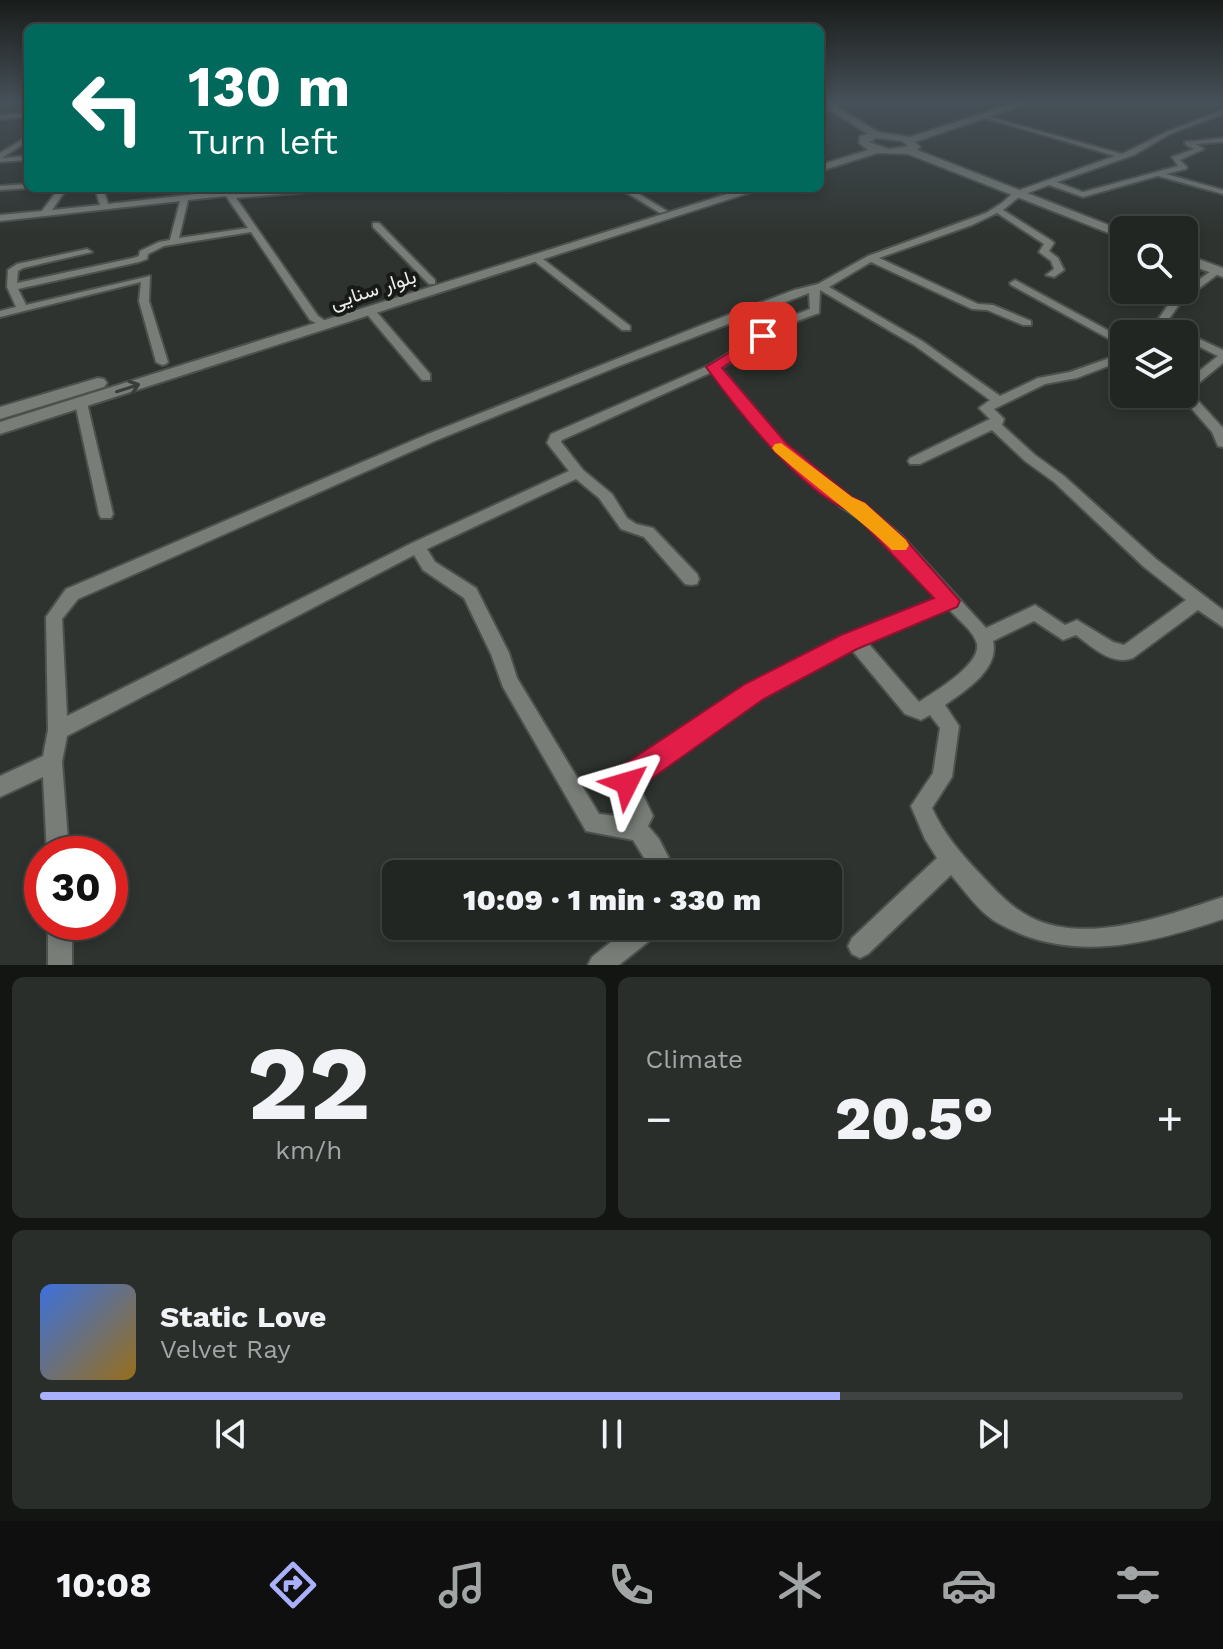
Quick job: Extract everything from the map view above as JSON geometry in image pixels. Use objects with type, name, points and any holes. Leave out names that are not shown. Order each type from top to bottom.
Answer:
[{"type":"main road","points":[[869,146],[874,149]]},
{"type":"main road","points":[[824,164],[888,146]]},
{"type":"main road","points":[[915,146],[1017,194],[1110,230]]},
{"type":"main road","name":"بلوار سنایی","points":[[0,428],[432,282],[724,192]]},
{"type":"main road","name":"بلوار سنایی","points":[[0,413],[162,362],[370,311],[745,192]]},
{"type":"main road","points":[[1198,263],[1220,272]]},
{"type":"street","points":[[0,158],[17,146]]},
{"type":"street","points":[[1087,146],[1121,156]]},
{"type":"street","points":[[57,836],[52,762],[58,730],[54,617],[72,594],[403,448],[673,340],[798,292],[818,288],[871,258],[949,231],[1009,204],[1017,194],[1144,146]]},
{"type":"street","points":[[1051,183],[1083,195],[1183,167],[1175,159],[1200,149],[1194,146]]},
{"type":"street","points":[[0,158],[24,158]]},
{"type":"street","points":[[1161,174],[1223,192]]},
{"type":"street","points":[[0,188],[24,186]]},
{"type":"street","points":[[45,213],[60,192]]},
{"type":"street","points":[[100,192],[105,206]]},
{"type":"street","points":[[0,218],[228,192],[320,322]]},
{"type":"street","points":[[630,192],[663,211]]},
{"type":"street","points":[[174,242],[185,197]]},
{"type":"street","points":[[996,209],[1049,243],[1044,252],[1055,260],[1059,270],[1051,275]]},
{"type":"street","points":[[376,225],[432,282]]},
{"type":"street","points":[[12,287],[136,260],[144,257],[143,253],[149,248],[174,242],[255,229]]},
{"type":"street","points":[[22,308],[12,287],[11,272],[20,266],[87,252]]},
{"type":"street","points":[[536,258],[626,328]]},
{"type":"street","points":[[871,258],[976,307],[989,307],[1027,323]]},
{"type":"street","points":[[1164,320],[1177,300],[1220,272]]},
{"type":"street","points":[[0,314],[147,278],[144,301],[162,362]]},
{"type":"street","points":[[1015,283],[1110,336]]},
{"type":"street","points":[[691,579],[648,532],[635,532],[623,523],[611,510],[607,499],[578,473],[554,443],[556,437],[714,367],[788,321],[815,311],[818,288]]},
{"type":"street","points":[[818,288],[918,343],[999,401]]},
{"type":"street","points":[[370,311],[426,377]]},
{"type":"street","points":[[1198,343],[1223,356],[1198,378]]},
{"type":"street","points":[[915,461],[998,419],[985,408],[1042,381],[1073,375],[1110,361]]},
{"type":"street","points":[[714,367],[780,447],[845,502],[859,507],[898,544],[983,638],[985,658],[969,676],[921,711],[912,708],[854,640]]},
{"type":"street","points":[[81,403],[106,514]]},
{"type":"street","points":[[1198,407],[1218,430],[1223,443]]},
{"type":"street","points":[[992,423],[1030,458],[1059,479],[1150,563],[1223,620]]},
{"type":"street","points":[[58,730],[417,547],[578,473]]},
{"type":"street","points":[[417,547],[429,566],[470,593],[500,653],[509,681],[593,824],[629,827],[643,832],[658,860]]},
{"type":"street","points":[[983,638],[1035,612],[1063,633],[1079,628],[1119,654],[1127,653],[1199,600]]},
{"type":"street","points":[[629,827],[643,816],[627,783],[628,777],[753,692],[854,640],[950,601]]},
{"type":"street","points":[[932,703],[950,726],[942,777],[927,802],[921,806],[950,861],[1001,913],[1044,935],[1085,942],[1172,925],[1223,908]]},
{"type":"street","points":[[0,787],[52,762]]},
{"type":"street","points":[[860,946],[950,861]]},
{"type":"street","points":[[60,940],[60,965]]},
{"type":"street","points":[[600,965],[632,940]]},
{"type":"slow traffic","points":[[781,448],[845,502],[859,507],[899,545]]},
{"type":"route","points":[[627,783],[628,777],[753,692],[849,642],[950,601],[859,507],[845,502],[780,447],[714,367],[763,336]]}]
